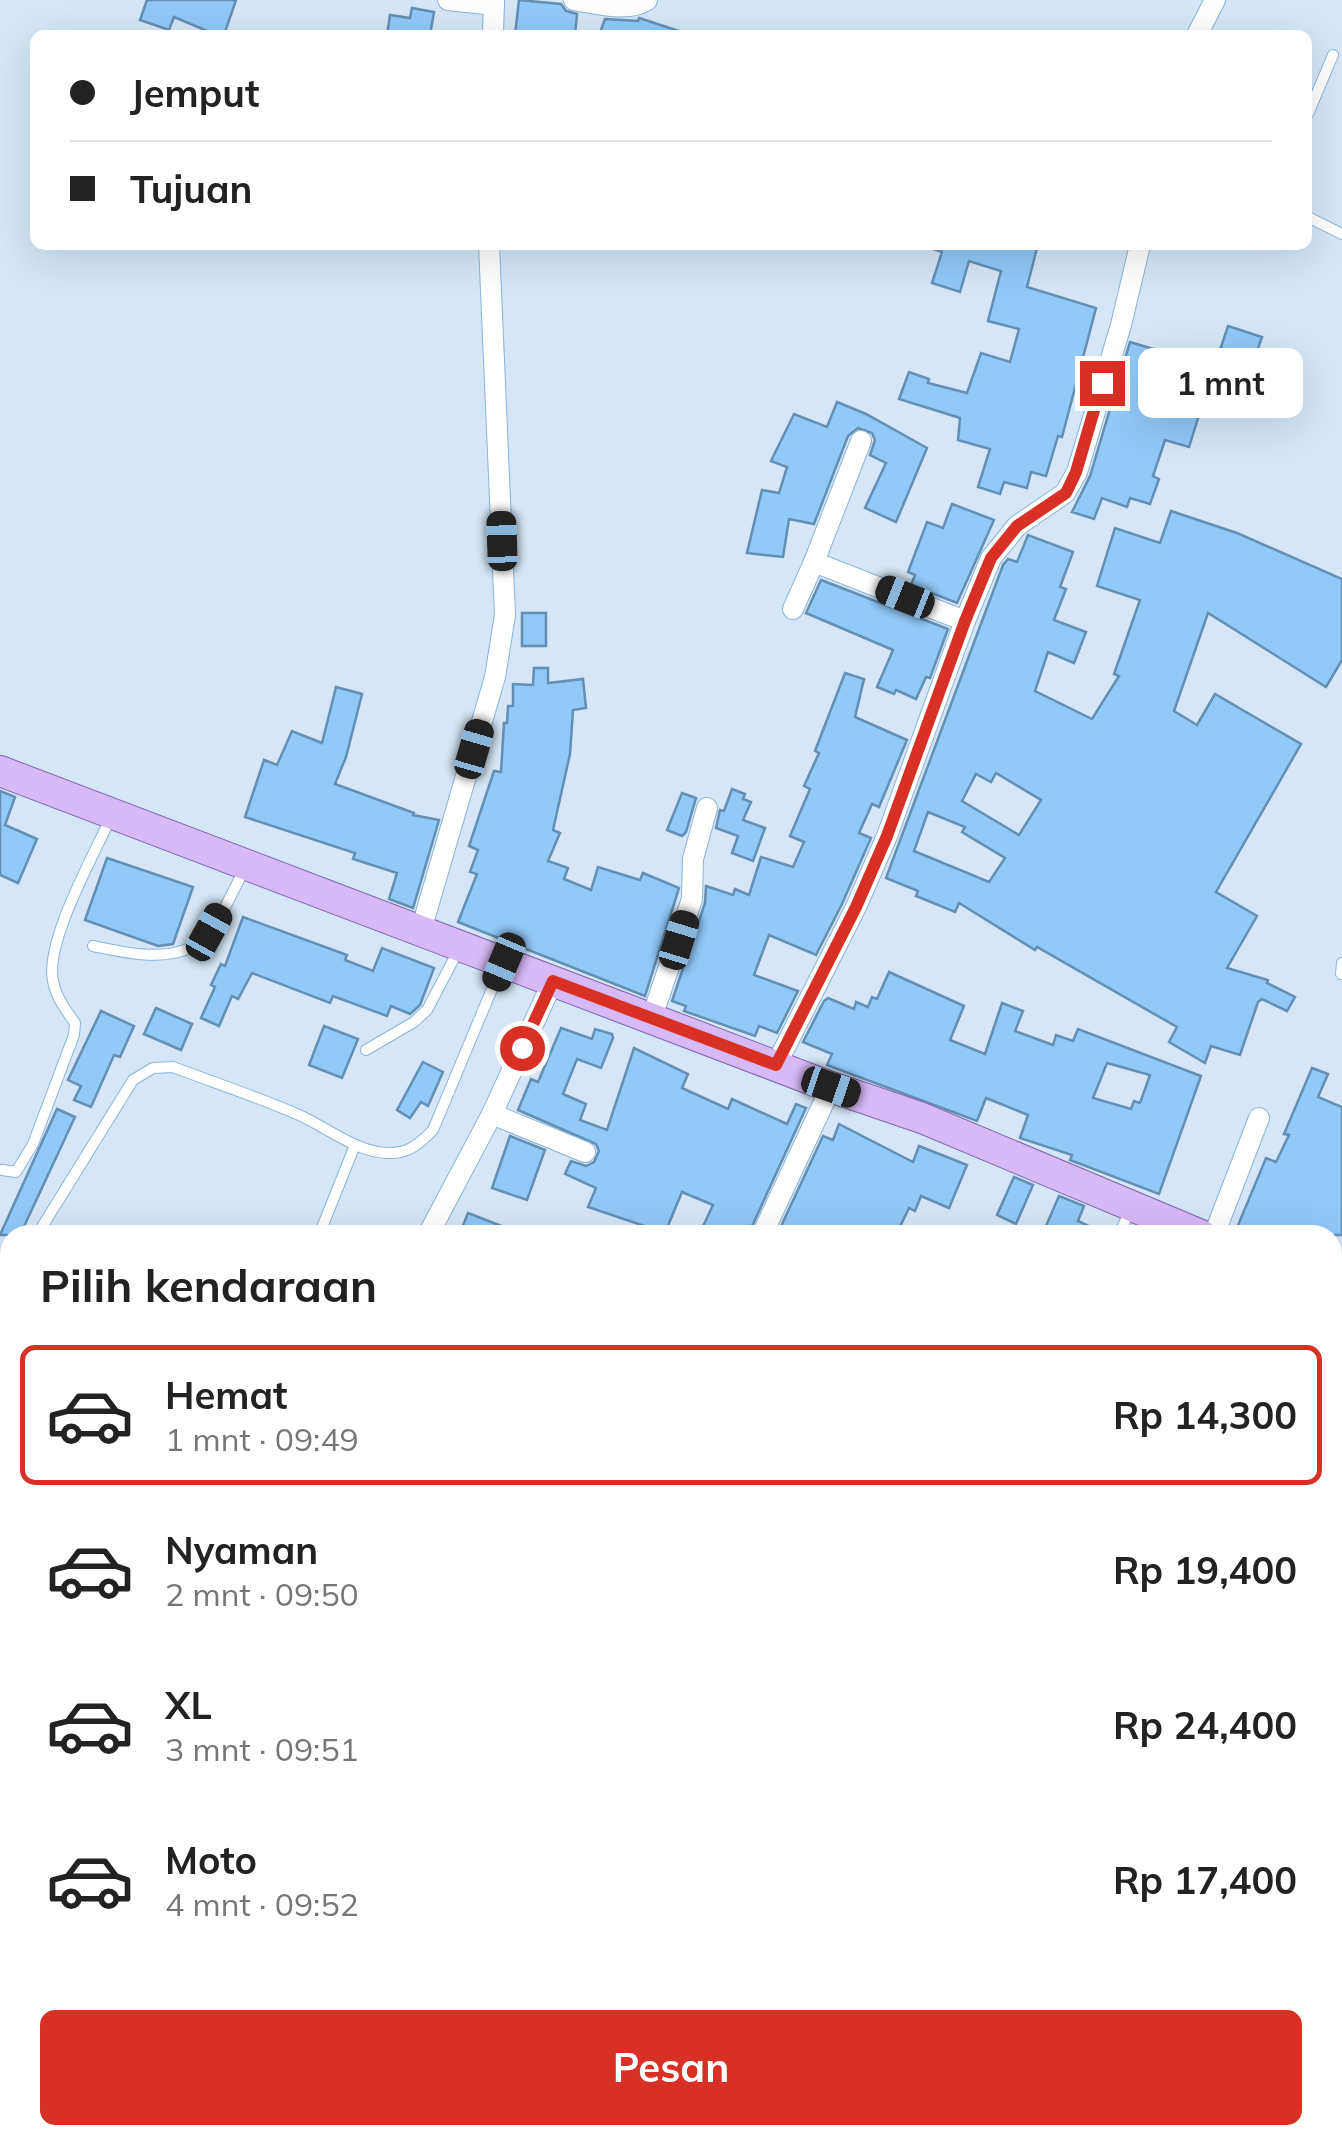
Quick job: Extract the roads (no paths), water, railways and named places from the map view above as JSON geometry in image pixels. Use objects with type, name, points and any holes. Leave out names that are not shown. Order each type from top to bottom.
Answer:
[{"type":"main road","points":[[0,771],[831,1087],[922,1118],[1178,1225]]},
{"type":"street","points":[[448,0],[494,2],[493,30]]},
{"type":"street","points":[[574,0],[639,6],[648,0]]},
{"type":"street","points":[[1200,30],[1215,0]]},
{"type":"street","points":[[421,930],[495,677],[505,615],[489,250]]},
{"type":"street","points":[[776,1065],[856,907],[887,836],[991,558],[1017,526],[1066,493],[1076,472],[1121,325],[1139,250]]},
{"type":"street","points":[[794,609],[861,440]]},
{"type":"street","points":[[814,562],[965,621]]},
{"type":"street","points":[[652,1017],[692,899],[693,858],[707,808]]},
{"type":"street","points":[[433,1225],[492,1114],[553,981]]},
{"type":"street","points":[[767,1225],[831,1087]]},
{"type":"street","points":[[492,1114],[585,1152]]},
{"type":"street","points":[[1218,1225],[1259,1118]]},
{"type":"lane","points":[[1312,105],[1333,55]]},
{"type":"lane","points":[[1312,219],[1342,234]]},
{"type":"lane","points":[[2,1170],[16,1172],[33,1144],[74,1035],[75,1024],[58,997],[52,962],[62,925],[112,816]]},
{"type":"lane","points":[[93,946],[142,954],[194,946],[209,932],[247,865]]},
{"type":"lane","points":[[366,1050],[427,1010],[460,945]]},
{"type":"lane","points":[[43,1225],[133,1080],[153,1068],[174,1066],[301,1115],[355,1145],[379,1152],[401,1152],[418,1145],[433,1130],[504,962]]},
{"type":"lane","points":[[1341,974],[1342,963]]},
{"type":"lane","points":[[324,1225],[355,1145]]},
{"type":"lane","points":[[1124,1225],[1133,1205]]}]
